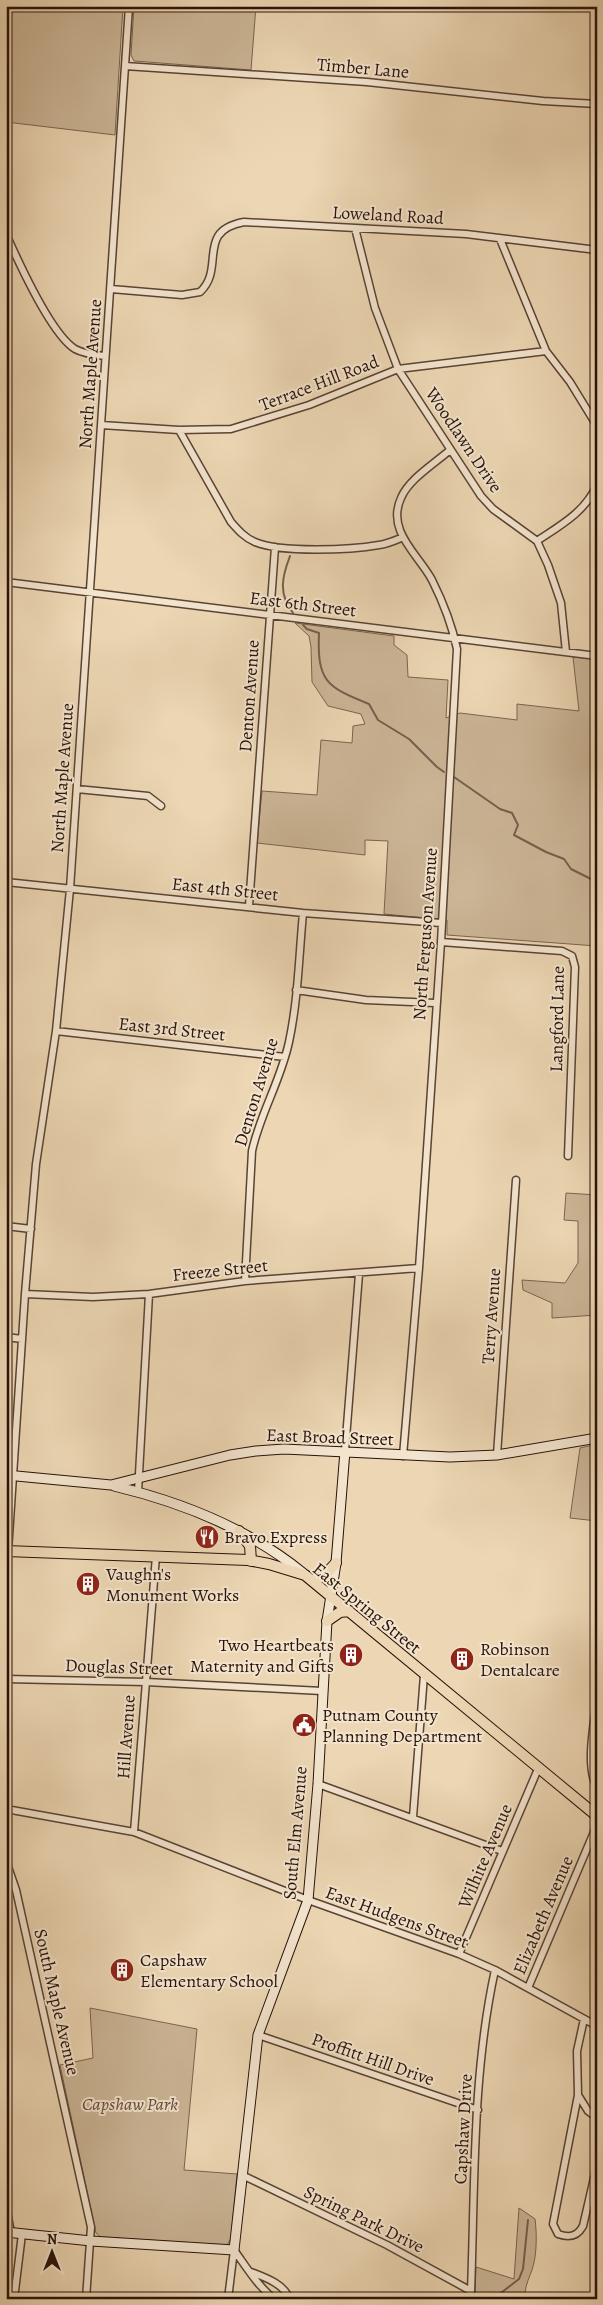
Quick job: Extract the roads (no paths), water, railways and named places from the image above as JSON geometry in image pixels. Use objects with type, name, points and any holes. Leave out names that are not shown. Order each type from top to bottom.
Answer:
[{"type":"main road","points":[[239,1531],[250,1546],[251,1561]]},
{"type":"main road","name":"East Spring Street","points":[[7,1551],[251,1561],[270,1564],[308,1577],[424,1675],[597,1816]]},
{"type":"main road","points":[[308,1577],[324,1576],[336,1563]]},
{"type":"main road","points":[[327,1621],[340,1612],[349,1611]]},
{"type":"street","name":"North Maple Avenue","points":[[7,1551],[9,1476],[36,1164],[56,1031],[70,889],[129,6]]},
{"type":"street","name":"Timber Lane","points":[[125,66],[367,82],[542,101],[597,104]]},
{"type":"street","name":"Loweland Road","points":[[111,289],[182,295],[200,292],[209,280],[218,234],[226,227],[244,222],[466,234],[500,240],[597,250]]},
{"type":"street","name":"Woodlawn Drive","points":[[355,228],[383,334],[398,369],[481,496],[493,510],[537,541]]},
{"type":"street","points":[[6,234],[24,276],[64,339],[75,349],[89,354],[105,356]]},
{"type":"street","points":[[500,240],[546,350],[570,382],[597,426]]},
{"type":"street","name":"Terrace Hill Road","points":[[101,425],[179,430],[231,430],[309,405],[398,369],[546,350]]},
{"type":"street","points":[[179,430],[231,522],[252,541],[275,547],[334,549],[380,545],[402,538]]},
{"type":"street","name":"North Ferguson Avenue","points":[[403,1456],[419,1268],[457,649],[446,612],[431,580],[402,538],[398,518],[401,497],[413,482],[450,450]]},
{"type":"street","points":[[566,652],[561,603],[548,565],[537,541],[571,519],[588,503],[597,485]]},
{"type":"street","name":"Denton Avenue","points":[[249,906],[275,547]]},
{"type":"street","name":"East 6th Street","points":[[6,582],[455,640],[597,656]]},
{"type":"street","points":[[77,789],[148,796],[161,806]]},
{"type":"street","name":"East 4th Street","points":[[6,882],[303,913],[441,923]]},
{"type":"street","name":"Denton Avenue","points":[[245,1281],[252,1151],[257,1131],[285,1057],[296,990],[303,913]]},
{"type":"street","name":"Langford Lane","points":[[440,942],[562,952],[572,956],[575,967],[568,1156]]},
{"type":"street","points":[[296,990],[366,1000],[435,1003]]},
{"type":"street","name":"East 3rd Street","points":[[56,1031],[285,1057]]},
{"type":"street","name":"Terry Avenue","points":[[497,1455],[516,1180]]},
{"type":"street","points":[[6,1226],[31,1228]]},
{"type":"street","name":"Freeze Street","points":[[25,1294],[93,1297],[149,1294],[245,1281],[419,1268]]},
{"type":"street","points":[[345,1451],[358,1274]]},
{"type":"street","points":[[138,1492],[149,1294]]},
{"type":"street","points":[[6,1337],[22,1338]]},
{"type":"street","name":"East Broad Street","points":[[9,1476],[111,1486],[230,1455],[256,1451],[284,1449],[345,1451],[403,1456],[497,1455],[597,1438]]},
{"type":"street","name":"South Elm Avenue","points":[[228,2299],[258,2035],[308,1900],[318,1784],[327,1621],[336,1563],[345,1451]]},
{"type":"street","points":[[111,1486],[138,1492],[190,1510],[239,1531],[285,1558],[308,1577]]},
{"type":"street","points":[[6,1582],[7,1551]]},
{"type":"street","name":"Hill Avenue","points":[[134,1832],[156,1556]]},
{"type":"street","points":[[413,1817],[424,1675]]},
{"type":"street","name":"Douglas Street","points":[[6,1679],[146,1682],[322,1691]]},
{"type":"street","points":[[597,1699],[591,1760],[593,1780],[597,1788]]},
{"type":"street","name":"Wilhite Avenue","points":[[459,1954],[538,1768]]},
{"type":"street","points":[[318,1784],[502,1851]]},
{"type":"street","name":"East Hudgens Street","points":[[6,1809],[134,1832],[308,1900],[459,1954],[495,1970],[597,2026]]},
{"type":"street","name":"Elizabeth Avenue","points":[[528,1988],[597,1825]]},
{"type":"street","name":"South Maple Avenue","points":[[6,1861],[16,1890],[91,2227],[86,2299]]},
{"type":"street","name":"Capshaw Drive","points":[[471,2291],[478,2110],[485,2029],[495,1970]]},
{"type":"street","points":[[584,2019],[577,2051],[578,2095],[553,2224],[558,2234],[572,2236],[579,2233],[583,2226],[597,2165]]},
{"type":"street","name":"Proffitt Hill Drive","points":[[258,2035],[478,2110]]},
{"type":"street","points":[[578,2095],[588,2111],[597,2118]]},
{"type":"street","name":"Spring Park Drive","points":[[242,2176],[387,2245],[471,2291]]},
{"type":"street","points":[[6,2205],[8,2232],[91,2241],[234,2250],[251,2272],[256,2283],[274,2299]]},
{"type":"street","points":[[14,2299],[22,2234]]},
{"type":"street","points":[[251,2272],[266,2277],[280,2286],[289,2299]]},
{"type":"waterway","points":[[290,556],[283,578],[283,592],[288,606],[293,613]]},
{"type":"waterway","points":[[303,625],[307,629],[319,633],[320,662],[327,680],[334,687],[369,704],[378,720],[409,739],[444,772]]},
{"type":"waterway","points":[[454,777],[500,809],[512,813],[518,825],[514,835],[564,859],[571,869],[597,882]]},
{"type":"waterway","points":[[493,2299],[519,2279],[523,2269],[528,2220]]},
{"type":"place","name":"Bravo Express","points":[[207,1537]]},
{"type":"place","name":"Vaughn's Monument Works","points":[[88,1584]]},
{"type":"place","name":"Two Heartbeats Maternity and Gifts","points":[[351,1655]]},
{"type":"place","name":"Robinson Dentalcare","points":[[462,1659]]},
{"type":"place","name":"Putnam County Planning Department","points":[[304,1725]]},
{"type":"place","name":"Capshaw Elementary School","points":[[122,1970]]},
{"type":"park label","name":"Capshaw Park","points":[[130,2104]]}]
